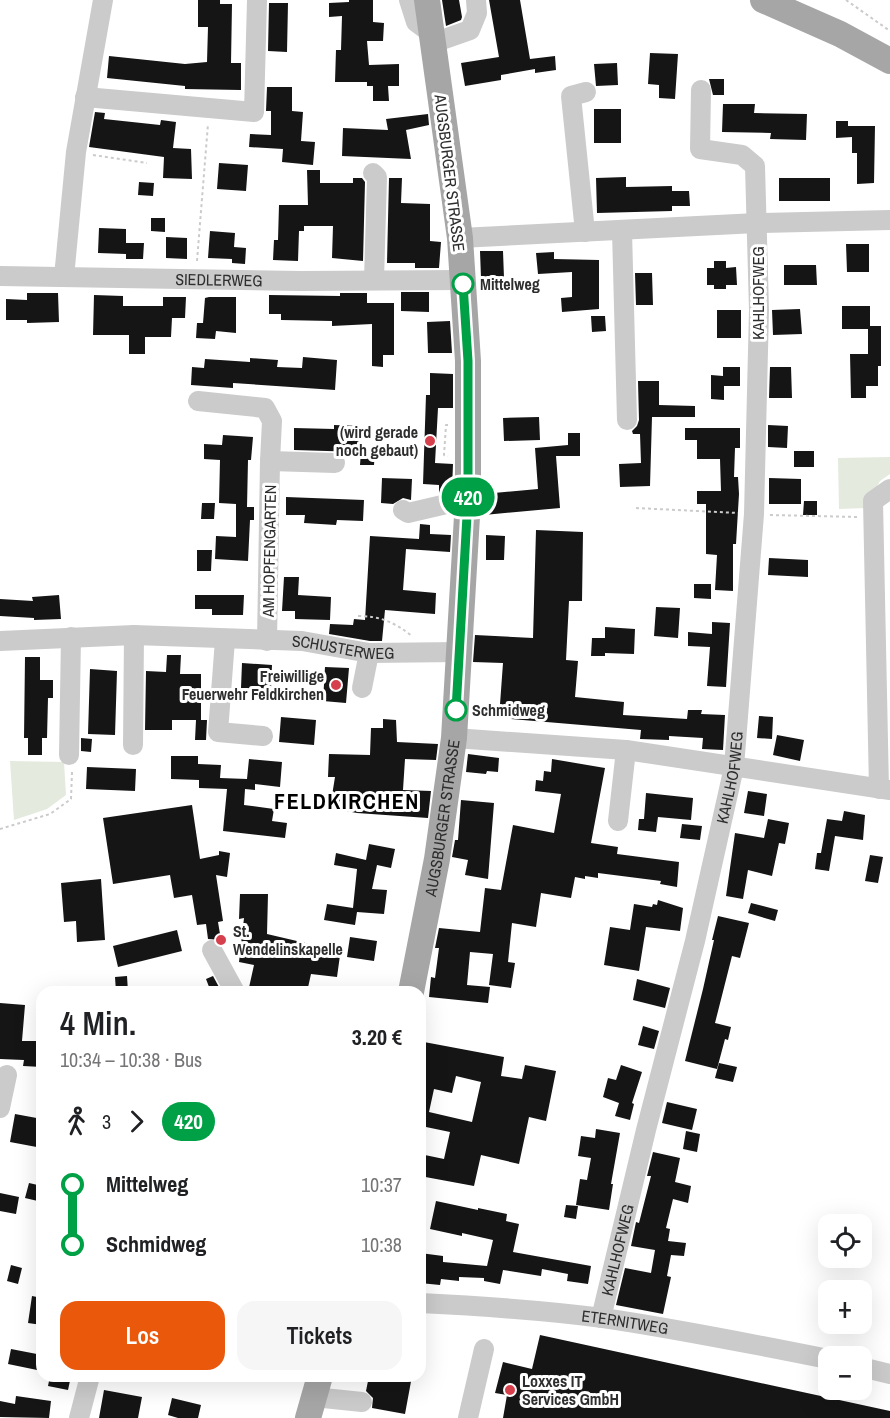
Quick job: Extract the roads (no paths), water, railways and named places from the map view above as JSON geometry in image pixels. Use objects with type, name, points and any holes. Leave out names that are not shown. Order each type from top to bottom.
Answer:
[{"type":"main road","name":"AUGSBURGER STRASSE","points":[[412,986],[436,859],[454,738],[468,498],[468,361],[460,238],[427,0]]},
{"type":"main road","points":[[762,0],[840,34],[890,61]]},
{"type":"main road","points":[[800,0],[811,12],[840,34]]},
{"type":"street","points":[[64,277],[76,153],[103,0]]},
{"type":"street","points":[[85,97],[254,112],[257,0]]},
{"type":"street","points":[[409,0],[416,22],[432,38],[470,30],[477,14],[476,0]]},
{"type":"street","points":[[701,90],[700,149],[742,155],[755,166],[757,223]]},
{"type":"street","points":[[585,232],[571,96],[586,92]]},
{"type":"street","points":[[373,173],[377,177],[374,280]]},
{"type":"street","points":[[460,238],[757,223],[890,220]]},
{"type":"street","name":"KAHLHOFWEG","points":[[601,1318],[643,1140],[695,941],[734,767],[754,514],[759,310],[757,223]]},
{"type":"street","points":[[622,231],[627,420]]},
{"type":"street","name":"SIEDLERWEG","points":[[0,276],[462,280]]},
{"type":"street","name":"AM HOPFENGARTEN","points":[[198,401],[265,408],[272,421],[267,641]]},
{"type":"street","name":"AM HOPFENGARTEN","points":[[270,461],[335,464]]},
{"type":"street","points":[[454,738],[626,750],[884,789],[873,501],[890,489]]},
{"type":"street","points":[[403,510],[408,513],[468,498]]},
{"type":"street","points":[[133,745],[134,635]]},
{"type":"street","name":"SCHUSTERWEG","points":[[0,641],[134,635],[302,641],[369,653],[460,652]]},
{"type":"street","points":[[69,755],[71,637]]},
{"type":"street","points":[[225,640],[218,732],[262,736]]},
{"type":"street","points":[[362,688],[369,653]]},
{"type":"street","points":[[618,821],[626,750]]},
{"type":"street","points":[[212,950],[232,986]]},
{"type":"street","points":[[0,1108],[7,1074]]},
{"type":"street","name":"ETERNITWEG","points":[[426,1303],[472,1305],[601,1318],[696,1333],[818,1357]]},
{"type":"street","points":[[468,1418],[484,1350]]},
{"type":"street","points":[[872,1370],[890,1374]]},
{"type":"street","points":[[79,1418],[88,1382]]},
{"type":"street","points":[[314,1397],[362,1402]]},
{"type":"place","name":"Mittelweg","points":[[463,284]]},
{"type":"place","name":"(wird gerade noch gebaut)","points":[[430,441]]},
{"type":"place","name":"Freiwillige Feuerwehr Feldkirchen","points":[[336,685]]},
{"type":"place","name":"Schmidweg","points":[[456,710]]},
{"type":"place","name":"St. Wendelinskapelle","points":[[221,940]]},
{"type":"place","name":"Loxxes IT Services GmbH","points":[[510,1390]]},
{"type":"district","name":"FELDKIRCHEN","points":[[347,801]]}]
